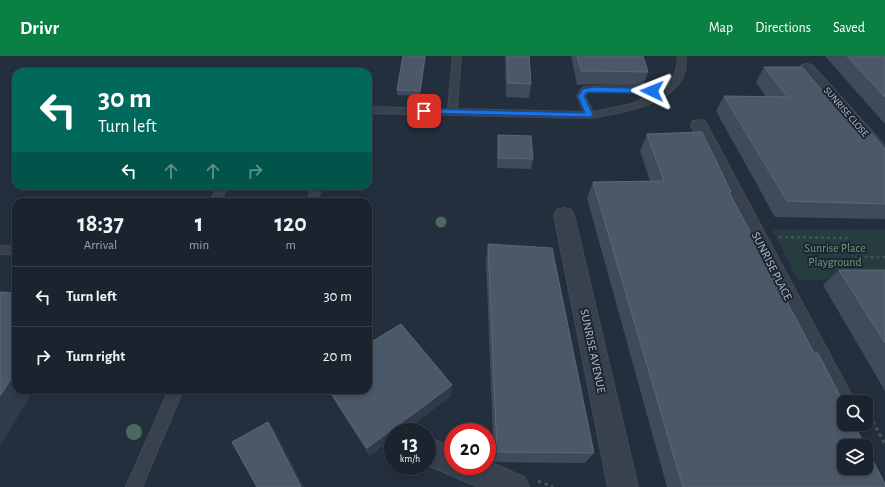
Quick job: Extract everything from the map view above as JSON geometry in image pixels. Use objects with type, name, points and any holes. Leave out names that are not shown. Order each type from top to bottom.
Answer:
[{"type":"street","name":"SUNRISE CLOSE","points":[[807,68],[885,157]]},
{"type":"street","name":"SUNRISE PLACE","points":[[700,125],[843,395]]},
{"type":"street","name":"SUNRISE AVENUE","points":[[564,215],[623,487]]},
{"type":"street","points":[[485,475],[514,487]]},
{"type":"lane","points":[[452,112],[457,56]]},
{"type":"lane","points":[[372,110],[590,115],[644,104],[666,91],[678,79],[683,65],[682,56]]},
{"type":"lane","points":[[590,115],[581,96],[585,90],[666,91]]},
{"type":"lane","points":[[0,250],[12,250]]},
{"type":"lane","points":[[134,487],[174,394]]},
{"type":"path","points":[[771,237],[847,238],[859,257],[885,257]]},
{"type":"path","points":[[871,431],[885,444]]},
{"type":"green space","name":"Sunrise Place Playground","points":[[885,229],[885,279],[798,280],[772,230]]},
{"type":"building","points":[[403,56],[425,56],[420,91],[397,90]]},
{"type":"building","points":[[507,56],[529,56],[531,84],[508,83]]},
{"type":"building","points":[[577,56],[643,56],[648,72],[581,71]]},
{"type":"building","points":[[847,56],[885,56],[885,97]]},
{"type":"building","points":[[764,67],[802,67],[859,134],[872,134],[885,149],[885,204],[787,201],[724,96],[788,97]]},
{"type":"building","points":[[702,132],[731,192],[729,192],[814,353],[818,353],[839,395],[837,395],[837,431],[858,431],[862,439],[837,439],[837,475],[873,475],[873,461],[885,484],[885,487],[683,487],[593,182],[664,181],[647,134]]},
{"type":"building","points":[[498,135],[531,136],[533,159],[499,158]]},
{"type":"building","points":[[488,244],[552,248],[594,453],[497,452]]},
{"type":"building","points":[[839,270],[885,270],[885,343]]},
{"type":"building","points":[[0,292],[12,293],[12,377],[0,396]]},
{"type":"building","points":[[401,324],[452,385],[401,423],[384,423],[384,435],[367,448],[332,394],[372,394],[372,342]]},
{"type":"building","points":[[268,422],[301,487],[257,487],[232,442]]},
{"type":"route","points":[[424,111],[590,115],[581,96],[585,90],[652,91]]}]
